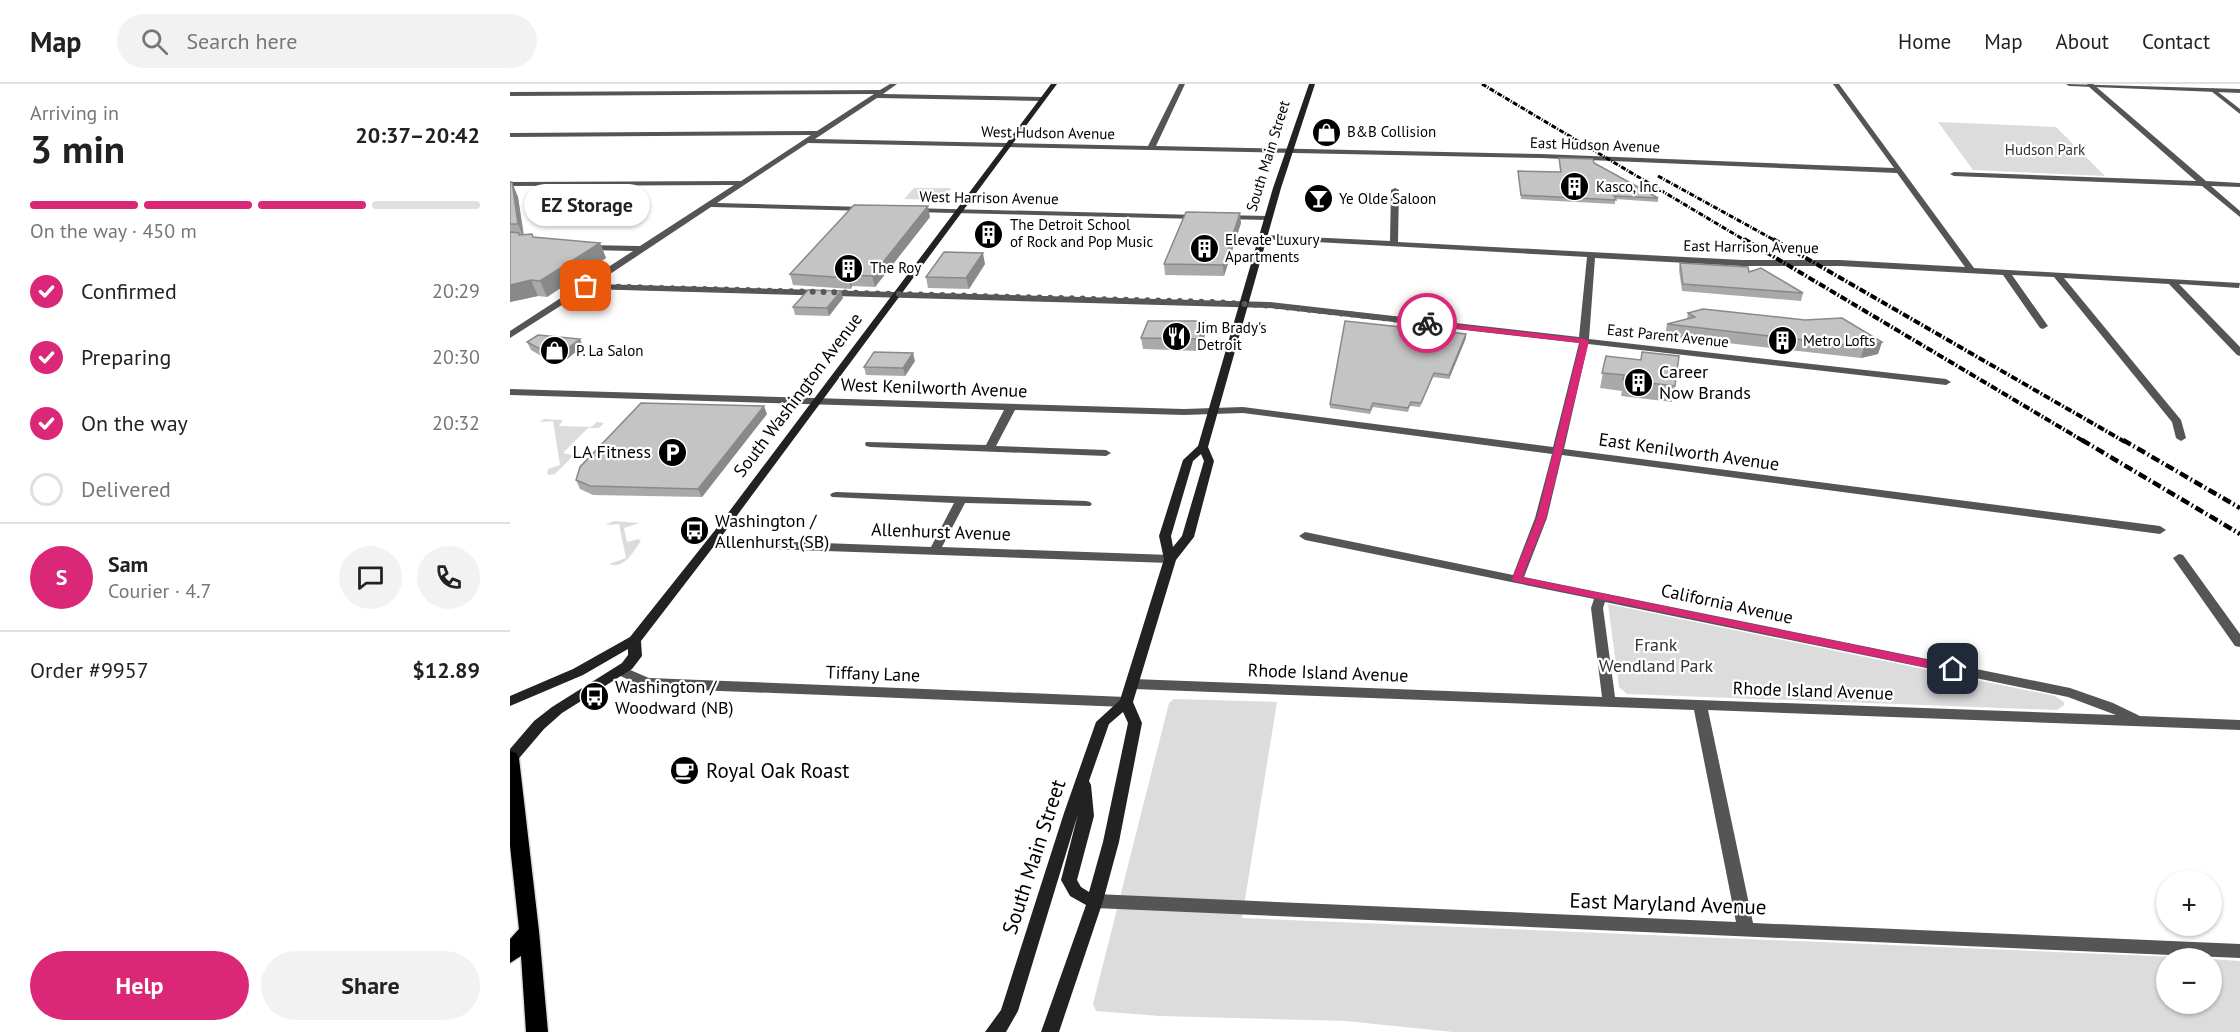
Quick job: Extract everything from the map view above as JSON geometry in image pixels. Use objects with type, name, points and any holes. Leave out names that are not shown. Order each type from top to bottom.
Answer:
[{"type":"main road","name":"South Washington Avenue","points":[[510,701],[570,676],[635,640],[711,543],[1054,84]]},
{"type":"main road","name":"South Main Street","points":[[1170,559],[1165,536],[1188,460],[1203,447],[1268,218],[1311,84]]},
{"type":"main road","name":"South Main Street","points":[[994,1032],[1003,1023],[1009,1011],[1103,722],[1126,702],[1170,559],[1188,537],[1209,461],[1203,447]]},
{"type":"main road","name":"South Washington Avenue","points":[[510,759],[539,725],[556,710],[621,671],[635,656],[635,640]]},
{"type":"main road","points":[[1050,1032],[1095,901],[1111,842],[1120,790],[1136,723],[1126,702]]},
{"type":"main road","points":[[510,759],[529,931],[537,1032]]},
{"type":"main road","points":[[1084,777],[1086,816],[1069,880],[1071,887],[1079,896],[1095,901]]},
{"type":"main road","points":[[510,954],[529,931]]},
{"type":"street","points":[[510,335],[894,84]]},
{"type":"street","points":[[1151,148],[1182,84]]},
{"type":"street","points":[[1836,84],[1971,270]]},
{"type":"street","points":[[2069,84],[2240,91]]},
{"type":"street","points":[[2090,85],[2240,215]]},
{"type":"street","points":[[2212,90],[2240,112]]},
{"type":"street","points":[[510,94],[879,94],[1042,99]]},
{"type":"street","points":[[510,135],[820,133]]},
{"type":"street","name":"West Hudson Avenue","points":[[808,141],[1288,151]]},
{"type":"street","name":"East Hudson Avenue","points":[[1288,151],[1571,157],[1900,171]]},
{"type":"street","points":[[1954,174],[2240,185]]},
{"type":"street","points":[[510,184],[744,183]]},
{"type":"street","points":[[1394,244],[1395,190]]},
{"type":"street","points":[[710,205],[878,209]]},
{"type":"street","name":"West Harrison Avenue","points":[[900,210],[1205,217]]},
{"type":"street","points":[[1216,217],[1268,218]]},
{"type":"street","name":"East Harrison Avenue","points":[[1263,237],[1755,263],[1840,263],[2239,285]]},
{"type":"street","points":[[577,246],[643,249]]},
{"type":"street","points":[[1516,579],[1541,518],[1585,341],[1590,260],[1593,255]]},
{"type":"street","points":[[2006,272],[2043,326]]},
{"type":"street","points":[[2057,275],[2177,422],[2181,438]]},
{"type":"street","points":[[2171,281],[2240,352]]},
{"type":"street","name":"East Parent Avenue","points":[[586,286],[1243,304],[1946,382]]},
{"type":"street","name":"West Kenilworth Avenue","points":[[510,392],[1213,411]]},
{"type":"street","points":[[989,449],[1011,406]]},
{"type":"street","name":"East Kenilworth Avenue","points":[[1213,411],[1243,410],[2160,530]]},
{"type":"street","points":[[870,444],[1106,453]]},
{"type":"street","points":[[836,495],[1086,504]]},
{"type":"street","points":[[935,550],[961,500]]},
{"type":"street","name":"California Avenue","points":[[1305,536],[2070,693],[2108,706],[2138,720]]},
{"type":"street","name":"Allenhurst Avenue","points":[[711,543],[1170,559]]},
{"type":"street","points":[[2179,558],[2240,643]]},
{"type":"street","points":[[1601,596],[1597,608],[1609,701]]},
{"type":"street","name":"Tiffany Lane","points":[[621,671],[647,683],[1126,702]]},
{"type":"street","name":"Rhode Island Avenue","points":[[1133,684],[2240,725]]},
{"type":"street","points":[[1700,704],[1746,930]]},
{"type":"street","name":"East Maryland Avenue","points":[[1095,901],[2240,951]]},
{"type":"green space","name":"Hudson Park","points":[[1938,122],[2056,127],[2105,176],[1973,170]]},
{"type":"green space","points":[[914,188],[951,188],[943,200],[904,199]]},
{"type":"green space","points":[[544,419],[563,420],[559,426],[591,427],[597,422],[604,423],[599,428],[588,428],[563,453],[572,455],[572,457],[555,474],[550,475],[547,474],[548,469],[560,465],[553,421],[540,422]]},
{"type":"green space","points":[[614,521],[639,523],[624,528],[627,542],[638,539],[641,541],[628,559],[614,565],[609,564],[626,558],[619,524],[605,525]]},
{"type":"green space","name":"Frank Wendland Park","points":[[1608,604],[2055,696],[2064,702],[2064,705],[2057,710],[1627,694],[1619,687]]},
{"type":"green space","points":[[1174,699],[1277,702],[1242,918],[2156,956],[2156,1014],[2222,1014],[2222,960],[2240,961],[2240,1032],[1453,1032],[1346,1021],[1160,1016],[1096,1011],[1093,1004],[1169,703]]},
{"type":"building","name":"Kasco, Inc.","points":[[1559,158],[1593,159],[1594,163],[1658,198],[1614,196],[1616,200],[1521,195],[1518,171],[1561,172]]},
{"type":"building","points":[[510,182],[512,182],[518,224],[510,224]]},
{"type":"building","name":"The Roy","points":[[854,205],[928,206],[872,276],[850,275],[848,278],[790,274]]},
{"type":"building","name":"Elevate Luxury Apartments","points":[[1186,212],[1240,213],[1223,265],[1164,264]]},
{"type":"building","points":[[510,232],[519,233],[519,235],[532,234],[533,237],[600,243],[540,281],[531,280],[510,285]]},
{"type":"building","points":[[944,252],[983,253],[966,278],[926,277]]},
{"type":"building","points":[[1680,263],[1748,267],[1749,272],[1761,268],[1803,293],[1683,284]]},
{"type":"building","points":[[808,290],[841,291],[827,308],[793,307]]},
{"type":"building","points":[[1703,309],[1805,320],[1842,318],[1882,342],[1864,347],[1667,324],[1695,317],[1688,313]]},
{"type":"building","points":[[1148,321],[1205,321],[1199,339],[1141,338]]},
{"type":"building","points":[[1345,321],[1466,334],[1449,375],[1434,373],[1421,403],[1411,402],[1408,408],[1373,403],[1370,410],[1330,404]]},
{"type":"building","points":[[538,335],[580,339],[564,351],[540,349],[527,342]]},
{"type":"building","points":[[874,352],[913,353],[903,368],[864,367]]},
{"type":"building","points":[[1642,352],[1679,356],[1675,386],[1623,380],[1624,375],[1602,373],[1606,356],[1641,360]]},
{"type":"building","name":"LA Fitness","points":[[641,403],[764,406],[698,489],[590,486],[576,480],[580,467]]},
{"type":"railway","points":[[1482,84],[1746,241]]},
{"type":"railway","points":[[1658,176],[1776,241]]},
{"type":"railway","points":[[1744,239],[2085,442]]},
{"type":"railway","points":[[1773,239],[2125,442]]},
{"type":"railway","points":[[2082,440],[2240,534]]},
{"type":"railway","points":[[2123,440],[2240,508]]},
{"type":"way so far","points":[[586,286],[1216,302],[1275,306],[1427,323]]},
{"type":"place","name":"B&B Collision","points":[[1326,132]]},
{"type":"place","name":"Kasco, Inc.","points":[[1575,187]]},
{"type":"place","name":"Ye Olde Saloon","points":[[1318,199]]},
{"type":"place","name":"The Detroit School of Rock and Pop Music","points":[[989,234]]},
{"type":"place","name":"Elevate Luxury Apartments","points":[[1204,249]]},
{"type":"place","name":"The Roy","points":[[849,268]]},
{"type":"place","name":"EZ Storage","points":[[586,286]]},
{"type":"place","name":"Jim Brady's Detroit","points":[[1176,337]]},
{"type":"place","name":"Metro Lofts","points":[[1782,341]]},
{"type":"place","name":"P. La Salon","points":[[555,351]]},
{"type":"place","name":"Career Now Brands","points":[[1638,382]]},
{"type":"place","name":"LA Fitness","points":[[672,452]]},
{"type":"place","name":"Washington / Allenhurst (SB)","points":[[694,531]]},
{"type":"place","name":"Washington / Woodward (NB)","points":[[594,697]]},
{"type":"place","name":"Royal Oak Roast","points":[[685,771]]},
{"type":"route","points":[[1427,323],[1585,341],[1541,518],[1516,579],[1953,669]]}]
